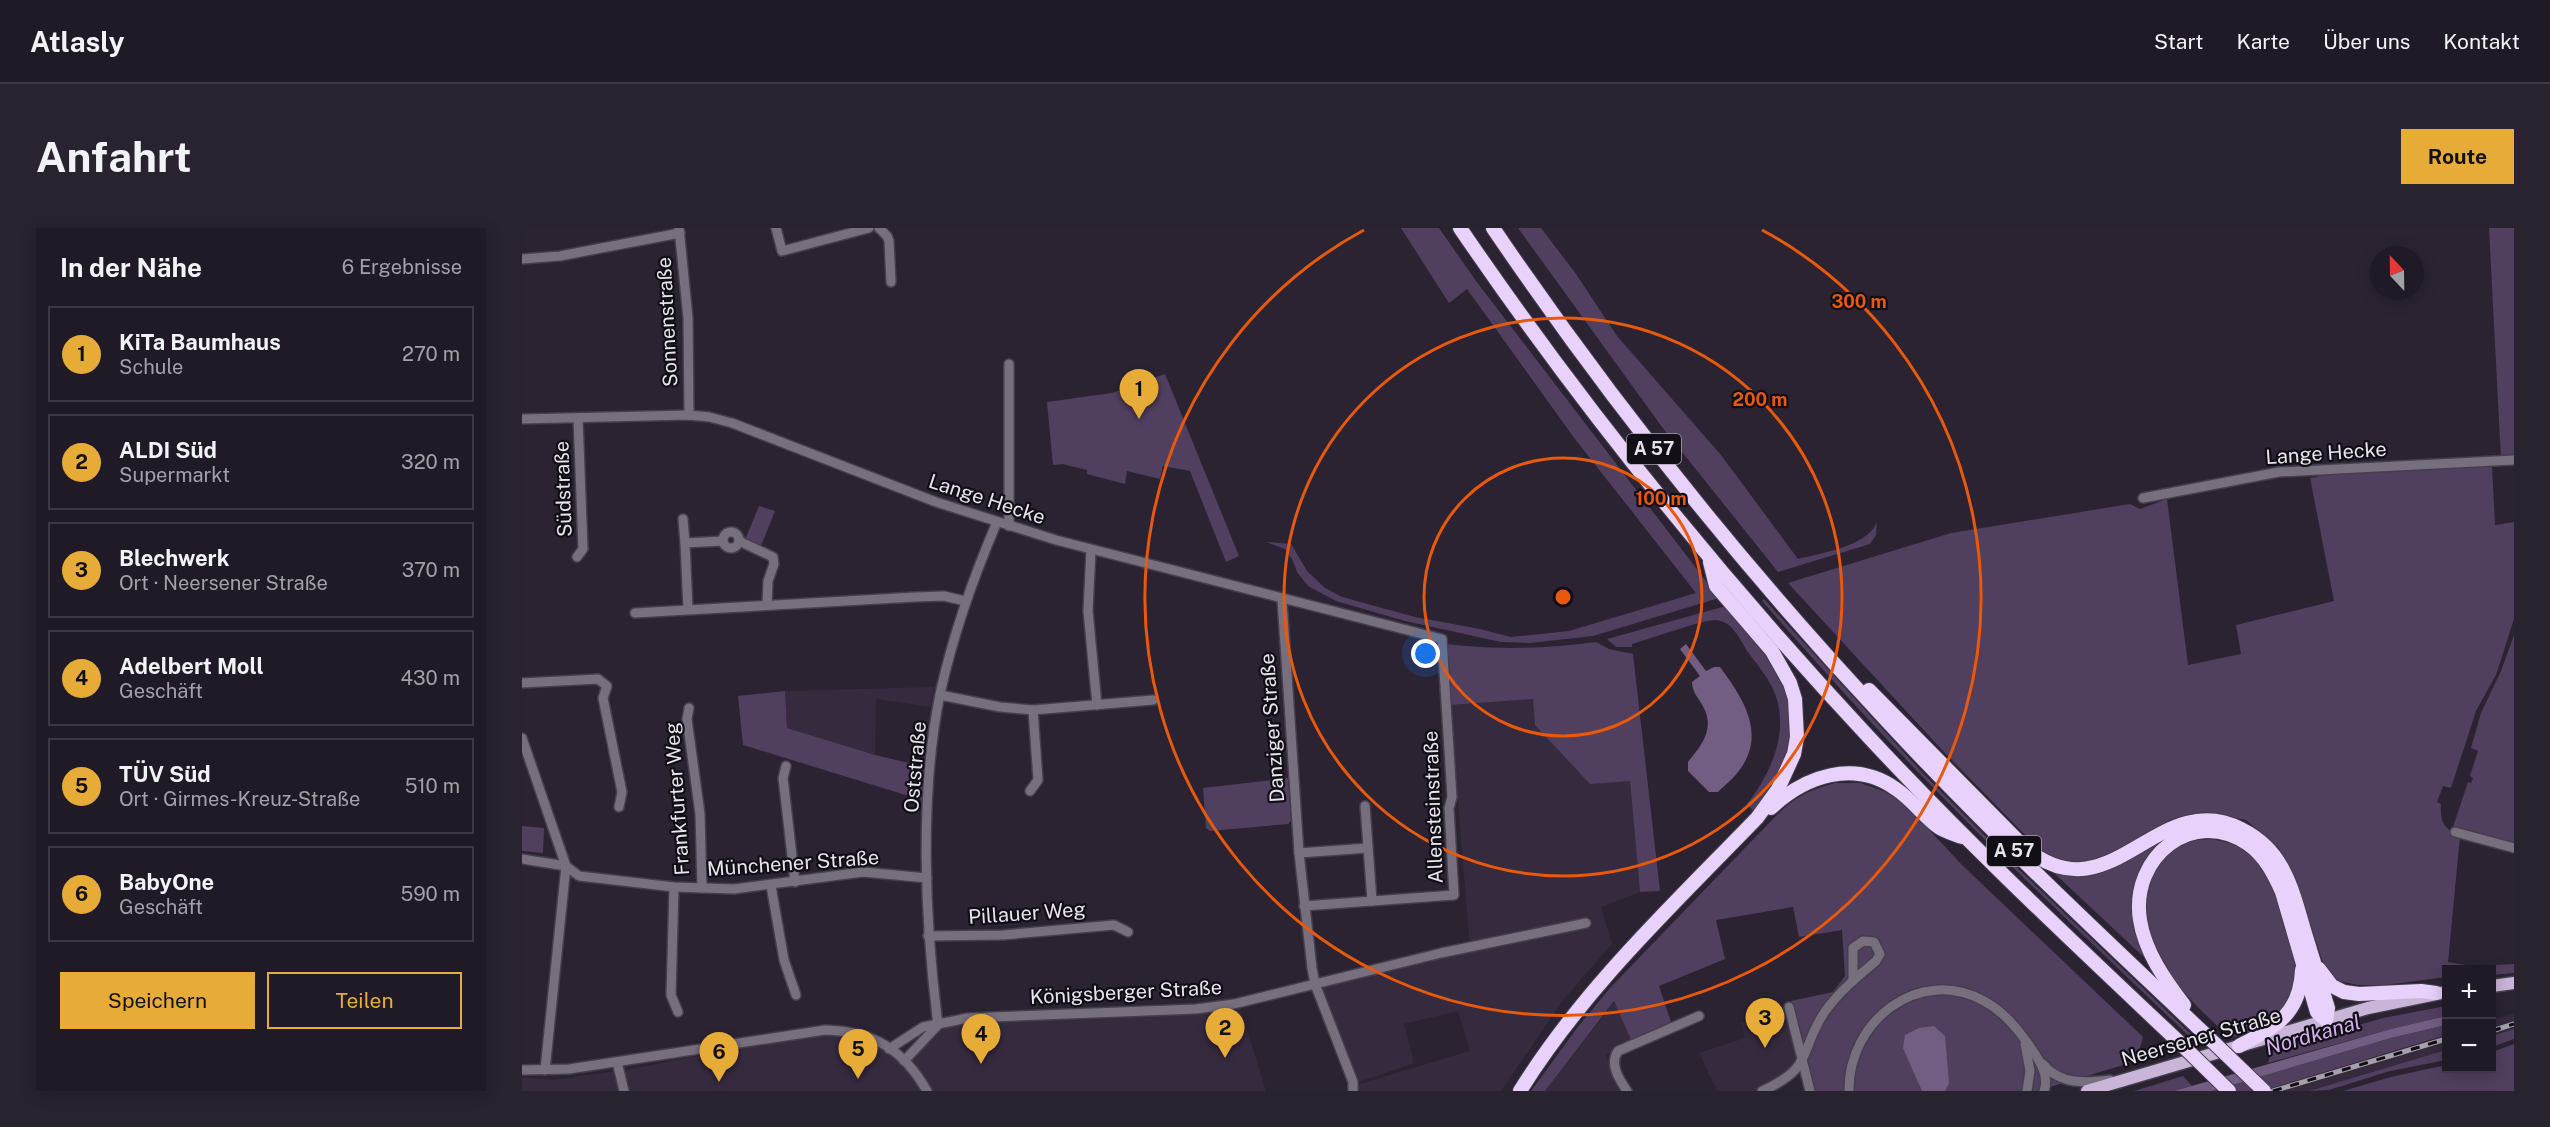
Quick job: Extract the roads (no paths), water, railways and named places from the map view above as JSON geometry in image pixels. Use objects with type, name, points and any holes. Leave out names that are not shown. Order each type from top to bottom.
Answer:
[{"type":"highway","name":"A 57","points":[[1460,228],[1585,402],[1708,557],[1723,584],[1744,609],[1967,839],[2229,1091]]},
{"type":"highway","name":"A 57","points":[[1493,228],[1606,388],[1692,498],[1828,656],[1887,721],[1986,823],[2264,1091]]},
{"type":"highway","points":[[1744,609],[1783,669],[1792,691],[1797,716],[1794,754],[1788,771],[1757,818]]},
{"type":"highway","points":[[1828,656],[1884,703],[2024,847],[2039,859],[2059,868],[2080,870],[2100,866],[2178,825],[2196,821],[2225,824],[2254,836],[2270,850],[2292,888],[2317,1012],[2326,1020]]},
{"type":"highway","points":[[1520,1091],[1540,1058],[1577,1009],[1757,818],[1801,784],[1834,774],[1854,774],[1874,778],[1893,787],[1911,800],[1938,827],[1967,839]]},
{"type":"highway","points":[[2209,1038],[2157,966],[2145,941],[2140,922],[2140,887],[2145,871],[2168,845],[2198,832],[2214,832],[2232,836],[2248,844],[2263,858],[2275,875],[2308,960],[2328,982],[2344,992],[2359,994],[2421,991],[2441,993]]},
{"type":"highway","points":[[2239,1046],[2271,1029],[2284,1018],[2298,994],[2308,960]]},
{"type":"main road","points":[[2496,985],[2514,983]]},
{"type":"main road","name":"Neersener Straße","points":[[2087,1091],[2368,1008],[2441,993]]},
{"type":"street","points":[[776,228],[782,251],[869,228]]},
{"type":"street","points":[[879,228],[889,241],[891,282]]},
{"type":"street","points":[[522,258],[560,256],[680,231]]},
{"type":"street","name":"Sonnenstraße","points":[[680,231],[688,318],[689,415]]},
{"type":"street","points":[[1009,364],[1009,526]]},
{"type":"street","name":"Lange Hecke","points":[[522,419],[689,415],[709,417],[732,423],[898,488],[1009,526],[1282,600],[1442,639]]},
{"type":"street","name":"Südstraße","points":[[577,557],[583,549],[578,418]]},
{"type":"street","name":"Lange Hecke","points":[[2143,498],[2280,472],[2514,460]]},
{"type":"street","points":[[683,519],[688,609]]},
{"type":"street","name":"Oststraße","points":[[938,1025],[928,936],[930,771],[940,695],[965,601],[997,522]]},
{"type":"street","points":[[685,543],[723,541],[729,548],[735,548],[739,541],[773,557],[774,564],[768,581],[767,605]]},
{"type":"street","points":[[1091,550],[1088,611],[1097,705]]},
{"type":"street","points":[[635,614],[688,609],[944,596],[965,601]]},
{"type":"street","name":"Danziger Straße","points":[[1282,600],[1299,853],[1315,984]]},
{"type":"street","name":"Allensteinstraße","points":[[1304,906],[1454,895],[1449,808],[1452,797],[1442,639]]},
{"type":"street","points":[[522,683],[598,679],[607,686],[603,698],[622,792],[619,807]]},
{"type":"street","points":[[940,695],[1000,707],[1033,710],[1153,700]]},
{"type":"street","name":"Frankfurter Weg","points":[[689,708],[687,719],[700,814],[702,888]]},
{"type":"street","points":[[1030,791],[1038,780],[1033,710]]},
{"type":"street","points":[[522,738],[566,866],[545,1070]]},
{"type":"street","points":[[786,766],[783,778],[795,882]]},
{"type":"street","points":[[1365,806],[1372,901]]},
{"type":"street","points":[[2455,832],[2514,848]]},
{"type":"street","points":[[1299,853],[1368,848]]},
{"type":"street","name":"Münchener Straße","points":[[522,859],[566,866],[579,876],[674,887],[734,889],[771,886],[863,872],[927,878]]},
{"type":"street","points":[[771,886],[784,960],[796,995]]},
{"type":"street","points":[[674,887],[671,995],[678,1012]]},
{"type":"street","name":"Königsberger Straße","points":[[890,1049],[923,1027],[982,1017],[1208,1007],[1250,1000],[1441,953],[1586,923]]},
{"type":"street","name":"Pillauer Weg","points":[[928,936],[1003,935],[1114,925],[1128,932]]},
{"type":"street","points":[[1762,1091],[1794,1073],[1802,1062],[1825,1012],[1852,981]]},
{"type":"street","points":[[1315,984],[1353,1089]]},
{"type":"street","points":[[1848,1091],[1850,1070],[1856,1050],[1864,1033],[1876,1018],[1891,1006],[1908,997],[1943,991],[1982,999],[2000,1011],[2015,1025],[2039,1060],[2060,1079],[2074,1082],[2132,1077]]},
{"type":"street","points":[[1789,1007],[1810,1091]]},
{"type":"street","points":[[1627,1091],[1614,1064],[1614,1057],[1618,1051],[1699,1016]]},
{"type":"street","points":[[904,1061],[938,1025]]},
{"type":"street","points":[[522,1070],[545,1070],[617,1062],[825,1030],[864,1034],[890,1049],[904,1061],[927,1091]]},
{"type":"street","points":[[2024,1039],[2030,1071],[2027,1091]]},
{"type":"street","points":[[2039,1060],[2045,1076],[2044,1091]]},
{"type":"street","points":[[617,1062],[624,1091]]},
{"type":"railway","points":[[2496,1030],[2514,1024]]},
{"type":"railway","points":[[2273,1091],[2442,1040]]},
{"type":"place","name":"KiTa Baumhaus","points":[[1139,419]]},
{"type":"place","name":"Blechwerk","points":[[1765,1048]]},
{"type":"place","name":"ALDI Süd","points":[[1225,1058]]},
{"type":"place","name":"Adelbert Moll","points":[[981,1064]]},
{"type":"place","name":"TÜV Süd","points":[[858,1079]]},
{"type":"place","name":"BabyOne","points":[[719,1082]]},
{"type":"water label","name":"Nordkanal","points":[[2313,1035]]}]
